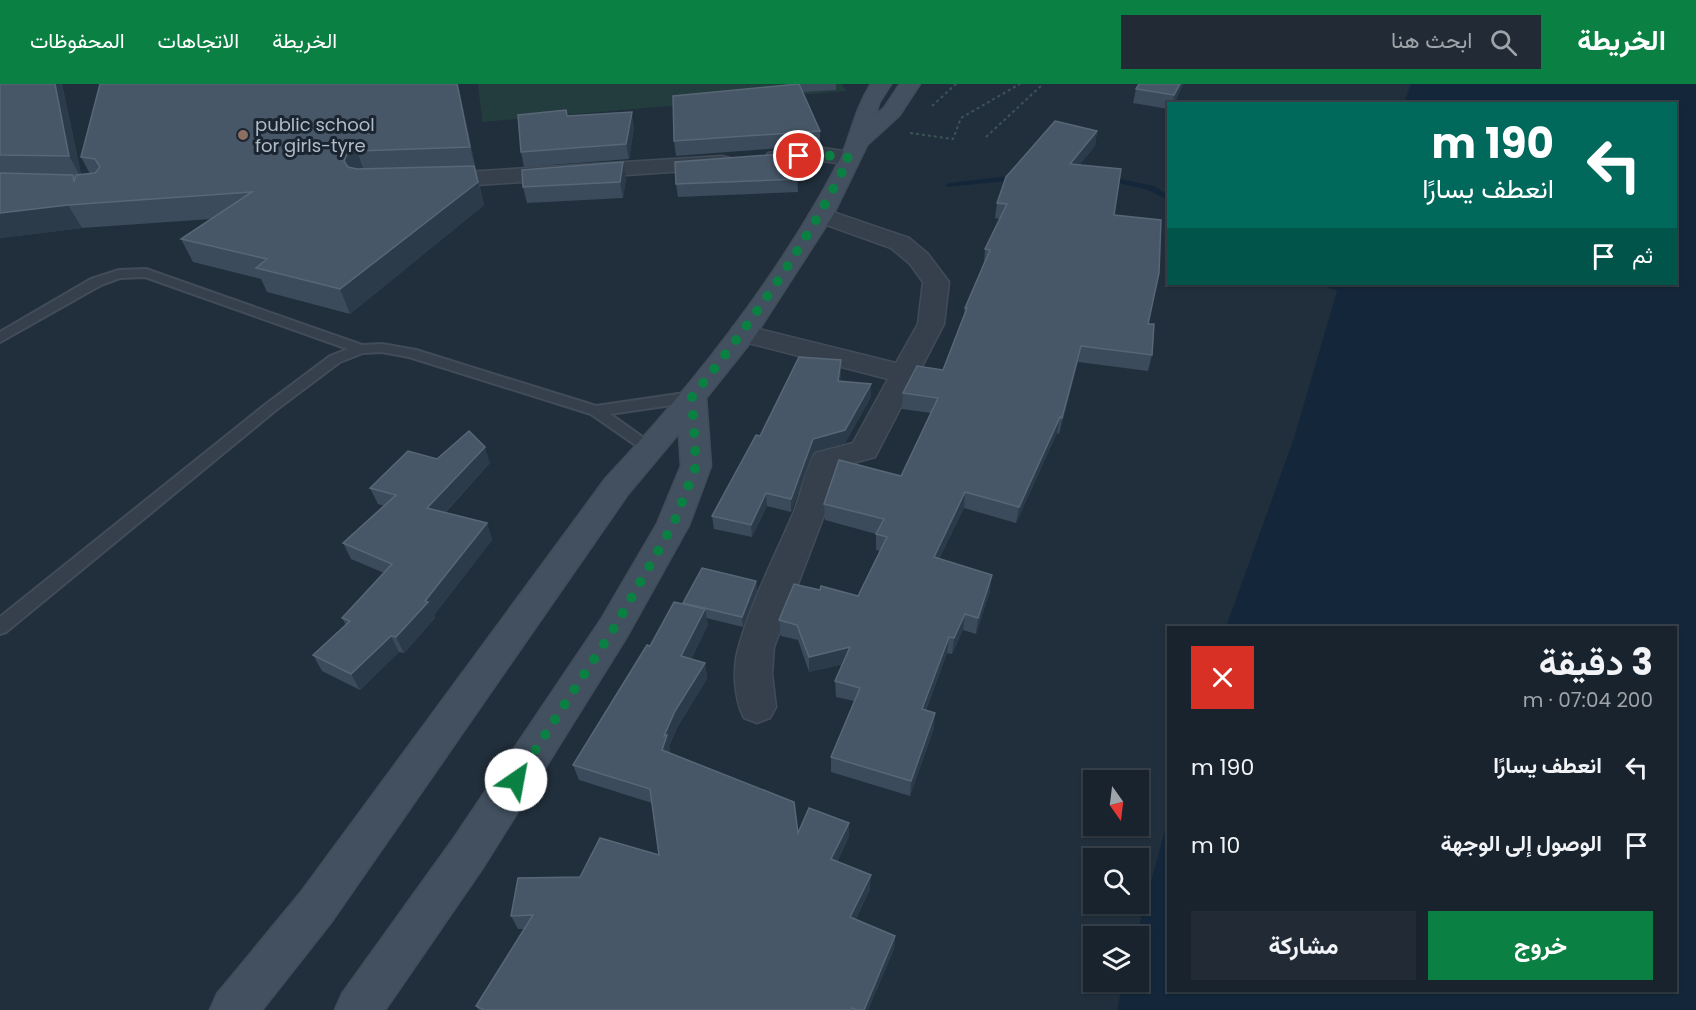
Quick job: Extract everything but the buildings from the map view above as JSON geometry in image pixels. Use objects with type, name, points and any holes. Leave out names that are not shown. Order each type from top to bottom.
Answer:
[{"type":"main road","points":[[233,1010],[317,906],[617,486],[650,450],[742,333],[821,215],[853,151],[869,103],[881,84]]},
{"type":"main road","points":[[853,151],[892,112],[910,84]]},
{"type":"main road","points":[[358,1010],[480,836],[614,628],[673,525],[696,466],[692,397]]},
{"type":"street","points":[[412,182],[747,161],[853,151]]},
{"type":"street","points":[[757,707],[754,674],[756,647],[812,505],[826,460],[864,450],[931,324],[936,282],[919,259],[900,243],[821,215]]},
{"type":"street","points":[[742,333],[904,374]]},
{"type":"lane","points":[[0,338],[96,282],[119,274],[146,273],[362,349]]},
{"type":"lane","points":[[0,627],[271,407],[335,359],[362,349],[382,348],[411,353],[596,411],[650,450]]},
{"type":"lane","points":[[596,411],[692,397]]},
{"type":"path","points":[[929,108],[956,84]]},
{"type":"path","points":[[912,124],[903,132],[953,139],[961,118],[1020,84]]},
{"type":"path","points":[[986,137],[1043,84]]},
{"type":"green space","points":[[478,84],[842,84],[846,91],[482,122]]},
{"type":"water","points":[[1411,84],[1696,84],[1696,1010],[1117,1010],[1121,992],[1149,992],[1149,926],[1139,926],[1142,914],[1149,914],[1149,888],[1167,823],[1167,992],[1677,992],[1677,626],[1226,626],[1294,438],[1339,285],[1677,285],[1677,102],[1404,102]]},
{"type":"waterway","points":[[949,185],[1019,177]]},
{"type":"waterway","points":[[1104,177],[1151,188],[1167,197]]},
{"type":"waterway","points":[[1330,285],[1337,288]]},
{"type":"place","name":"public school for girls-tyre","points":[[243,135]]},
{"type":"route","points":[[516,780],[614,628],[673,525],[696,466],[692,397],[742,333],[821,215],[849,158],[816,154],[799,156]]}]
